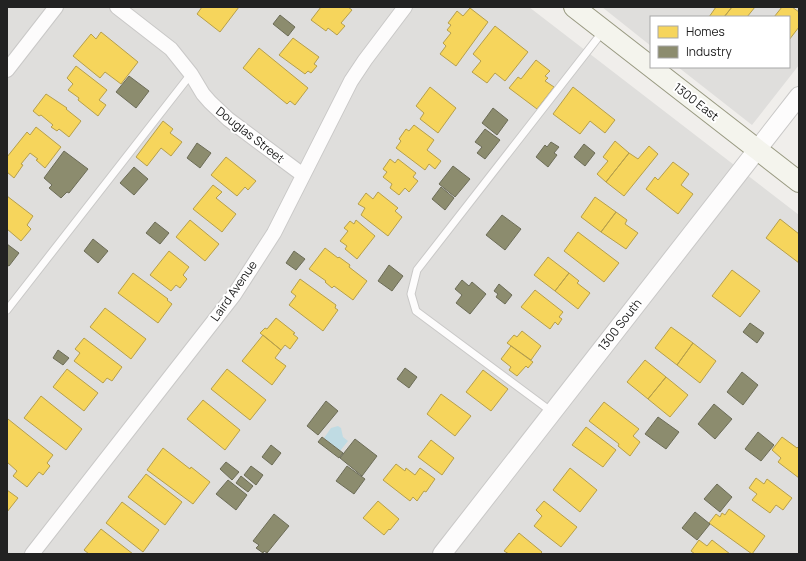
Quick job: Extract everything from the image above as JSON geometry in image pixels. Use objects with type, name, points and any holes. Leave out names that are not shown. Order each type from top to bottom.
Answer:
[{"type":"main road","name":"1300 East","points":[[574,7],[650,66]]},
{"type":"main road","name":"1300 East","points":[[652,68],[799,182]]},
{"type":"street","points":[[7,70],[56,7]]},
{"type":"street","name":"Douglas Street","points":[[117,7],[171,49],[191,74],[203,94],[218,110],[303,175]]},
{"type":"street","name":"Laird Avenue","points":[[32,554],[234,295],[274,233],[351,81],[405,7]]},
{"type":"street","name":"1300 South","points":[[442,554],[799,96]]},
{"type":"lane","points":[[552,413],[416,311],[411,294],[417,270],[604,30]]},
{"type":"lane","points":[[7,310],[191,74]]},
{"type":"shaded area","points":[[7,7],[529,7],[799,215],[799,554],[7,554]]},
{"type":"shaded area","points":[[602,7],[799,7],[799,65],[752,125],[679,68],[790,68],[790,16],[650,16],[650,45]]},
{"type":"water","points":[[338,426],[341,428],[343,437],[348,441],[340,451],[324,438],[331,428]]},
{"type":"building: Homes","points":[[202,7],[239,7],[220,32],[197,14]]},
{"type":"building: Homes","points":[[321,7],[348,7],[352,10],[341,23],[345,26],[337,35],[328,28],[326,31],[311,20]]},
{"type":"building: Homes","points":[[716,7],[732,7],[725,16],[710,16]]},
{"type":"building: Homes","points":[[732,7],[755,7],[748,16],[725,16]]},
{"type":"building: Homes","points":[[782,7],[792,7],[799,12],[799,27],[790,39],[790,16],[775,16]]},
{"type":"building: Homes","points":[[470,8],[488,22],[456,66],[440,54],[446,46],[443,43],[451,33],[447,30],[451,25],[448,23],[457,11],[463,16]]},
{"type":"building: Homes","points":[[495,26],[528,52],[505,81],[495,73],[487,83],[472,72],[481,61],[473,54]]},
{"type":"building: Homes","points":[[101,32],[138,62],[121,84],[105,72],[100,78],[73,56],[91,34],[96,39]]},
{"type":"building: Homes","points":[[293,38],[319,57],[314,64],[317,66],[311,73],[308,71],[305,74],[279,55]]},
{"type":"building: Homes","points":[[259,48],[308,88],[295,105],[290,101],[287,104],[243,68]]},
{"type":"building: Homes","points":[[536,60],[550,71],[545,76],[548,78],[545,81],[554,87],[537,109],[509,88],[518,77],[521,79]]},
{"type":"building: Homes","points":[[76,66],[107,90],[99,100],[106,105],[98,116],[68,90],[73,84],[67,78]]},
{"type":"building: Homes","points":[[430,87],[456,108],[438,133],[420,119],[424,113],[416,106]]},
{"type":"building: Homes","points":[[573,87],[615,120],[605,133],[590,121],[580,134],[553,114]]},
{"type":"building: Homes","points":[[46,94],[67,108],[66,109],[81,121],[69,137],[59,129],[57,131],[51,127],[53,125],[41,115],[39,116],[33,111]]},
{"type":"building: Homes","points":[[163,121],[173,129],[170,133],[182,142],[171,156],[161,148],[147,166],[136,157]]},
{"type":"building: Homes","points":[[414,125],[434,140],[427,150],[441,161],[435,169],[429,164],[425,170],[396,148],[401,141],[399,139],[406,129],[409,131]]},
{"type":"building: Homes","points":[[36,127],[61,147],[45,168],[36,160],[38,159],[30,153],[21,164],[23,165],[14,178],[7,172],[7,157],[27,132],[30,135]]},
{"type":"building: Homes","points":[[615,141],[629,153],[606,182],[597,174],[608,161],[603,157]]},
{"type":"building: Homes","points":[[649,146],[658,154],[624,196],[606,182],[629,153],[638,159]]},
{"type":"building: Homes","points":[[226,157],[256,181],[248,190],[245,187],[237,196],[211,175]]},
{"type":"building: Homes","points":[[390,159],[395,163],[398,159],[416,173],[413,177],[418,181],[409,192],[405,188],[399,195],[390,188],[392,184],[383,177],[387,172],[383,169]]},
{"type":"building: Homes","points":[[673,162],[689,174],[681,185],[693,194],[678,214],[646,189],[655,177],[658,180]]},
{"type":"building: Homes","points":[[213,185],[222,192],[216,198],[236,214],[222,232],[193,209]]},
{"type":"building: Homes","points":[[378,192],[398,208],[395,211],[402,217],[388,236],[361,215],[365,208],[358,204],[366,193],[373,199]]},
{"type":"building: Homes","points":[[7,196],[33,216],[27,225],[31,229],[21,241],[7,229]]},
{"type":"building: Homes","points":[[595,197],[616,212],[601,232],[581,217]]},
{"type":"building: Homes","points":[[616,212],[627,220],[625,224],[638,233],[626,249],[601,232]]},
{"type":"building: Homes","points":[[780,219],[799,234],[799,263],[766,238]]},
{"type":"building: Homes","points":[[190,220],[219,244],[205,261],[176,237]]},
{"type":"building: Homes","points":[[356,220],[375,236],[357,259],[345,249],[347,246],[340,241],[348,231],[344,228],[350,221],[354,224]]},
{"type":"building: Homes","points":[[578,232],[619,263],[604,282],[564,251]]},
{"type":"building: Homes","points":[[325,248],[350,265],[349,267],[367,281],[353,300],[334,286],[332,288],[325,282],[326,281],[309,269]]},
{"type":"building: Homes","points":[[169,251],[189,267],[183,275],[187,279],[180,288],[176,285],[171,291],[150,275]]},
{"type":"building: Homes","points":[[548,257],[569,273],[555,291],[534,275]]},
{"type":"building: Homes","points":[[732,270],[760,291],[740,317],[712,296]]},
{"type":"building: Homes","points":[[133,273],[168,299],[167,300],[172,304],[158,323],[118,293]]},
{"type":"building: Homes","points":[[569,273],[579,281],[577,283],[590,293],[578,309],[555,291]]},
{"type":"building: Homes","points":[[300,279],[336,305],[335,308],[338,310],[323,331],[289,305],[296,296],[291,292]]},
{"type":"building: Homes","points":[[535,290],[563,312],[559,317],[562,319],[558,325],[555,322],[550,329],[521,307]]},
{"type":"building: Homes","points":[[105,308],[146,339],[131,359],[90,327]]},
{"type":"building: Homes","points":[[276,318],[295,333],[293,334],[298,338],[290,349],[285,345],[281,350],[260,333],[265,328],[267,329]]},
{"type":"building: Homes","points":[[671,327],[693,343],[677,365],[655,348]]},
{"type":"building: Homes","points":[[522,331],[541,346],[531,360],[507,343],[514,335],[517,337]]},
{"type":"building: Homes","points":[[263,335],[281,350],[275,358],[286,366],[272,385],[242,361]]},
{"type":"building: Homes","points":[[84,338],[122,367],[112,381],[107,378],[103,383],[74,361],[80,353],[75,349]]},
{"type":"building: Homes","points":[[693,343],[716,361],[700,383],[677,365]]},
{"type":"building: Homes","points":[[511,346],[533,362],[528,368],[526,366],[517,376],[509,370],[511,367],[501,359]]},
{"type":"building: Homes","points":[[645,360],[666,377],[648,399],[627,382]]},
{"type":"building: Homes","points":[[67,369],[98,393],[84,411],[53,387]]},
{"type":"building: Homes","points":[[227,369],[266,400],[250,420],[211,389]]},
{"type":"building: Homes","points":[[483,370],[508,389],[491,411],[466,392]]},
{"type":"building: Homes","points":[[666,377],[688,395],[670,417],[648,399]]},
{"type":"building: Homes","points":[[441,394],[471,416],[455,436],[427,414]]},
{"type":"building: Homes","points":[[41,396],[82,429],[66,450],[24,418]]},
{"type":"building: Homes","points":[[203,400],[240,430],[225,450],[187,419]]},
{"type":"building: Homes","points":[[604,402],[639,429],[633,436],[640,442],[630,456],[618,446],[619,444],[589,421]]},
{"type":"building: Homes","points":[[8,419],[53,455],[47,463],[50,466],[43,475],[39,472],[27,487],[13,476],[17,471],[7,462]]},
{"type":"building: Homes","points":[[586,427],[616,450],[603,467],[572,445]]},
{"type":"building: Homes","points":[[782,437],[797,448],[799,446],[799,478],[778,462],[781,458],[772,450]]},
{"type":"building: Homes","points":[[431,440],[454,458],[442,475],[418,457]]},
{"type":"building: Homes","points":[[163,448],[210,482],[193,504],[147,470]]},
{"type":"building: Homes","points":[[396,464],[405,471],[406,468],[415,475],[420,468],[435,479],[426,492],[424,491],[417,501],[413,497],[410,501],[383,480]]},
{"type":"building: Homes","points":[[570,468],[597,490],[580,512],[553,490]]},
{"type":"building: Homes","points":[[146,474],[182,502],[165,525],[128,497]]},
{"type":"building: Homes","points":[[756,478],[764,484],[767,479],[792,498],[783,510],[776,505],[770,513],[752,500],[757,494],[749,488]]},
{"type":"building: Homes","points":[[7,490],[18,498],[7,512]]},
{"type":"building: Homes","points":[[378,501],[399,519],[384,535],[363,518]]},
{"type":"building: Homes","points":[[544,501],[577,527],[561,547],[534,526],[542,516],[536,510]]},
{"type":"building: Homes","points":[[122,502],[159,530],[143,552],[106,523]]},
{"type":"building: Homes","points":[[729,509],[765,536],[752,554],[709,523],[716,514],[720,517],[722,513],[725,515]]},
{"type":"building: Homes","points":[[101,529],[133,554],[89,554],[84,550]]},
{"type":"building: Homes","points":[[519,533],[542,552],[540,554],[509,554],[504,551]]},
{"type":"building: Homes","points":[[699,540],[707,546],[712,540],[730,554],[695,554],[691,551]]},
{"type":"building: Industry","points":[[280,15],[295,27],[288,36],[273,24]]},
{"type":"building: Industry","points":[[129,76],[149,91],[136,108],[116,92]]},
{"type":"building: Industry","points":[[493,108],[508,120],[497,135],[482,123]]},
{"type":"building: Industry","points":[[485,129],[500,140],[485,159],[477,153],[482,147],[475,142]]},
{"type":"building: Industry","points":[[551,142],[559,147],[554,153],[557,155],[548,167],[536,157],[545,145],[547,147]]},
{"type":"building: Industry","points":[[197,143],[211,153],[200,168],[187,158]]},
{"type":"building: Industry","points":[[584,144],[595,153],[585,166],[574,157]]},
{"type":"building: Industry","points":[[64,151],[88,169],[69,193],[67,192],[61,198],[49,188],[52,185],[44,178]]},
{"type":"building: Industry","points":[[453,166],[470,179],[455,197],[439,184]]},
{"type":"building: Industry","points":[[134,167],[148,179],[134,195],[120,183]]},
{"type":"building: Industry","points":[[441,187],[454,198],[445,210],[432,199]]},
{"type":"building: Industry","points":[[502,215],[521,229],[505,250],[486,235]]},
{"type":"building: Industry","points":[[155,222],[169,233],[160,244],[146,233]]},
{"type":"building: Industry","points":[[93,239],[108,251],[98,263],[84,251]]},
{"type":"building: Industry","points":[[7,244],[19,253],[9,266],[7,265]]},
{"type":"building: Industry","points":[[294,251],[305,259],[296,270],[286,263]]},
{"type":"building: Industry","points":[[389,265],[403,276],[392,291],[378,281]]},
{"type":"building: Industry","points":[[462,280],[469,286],[472,282],[486,294],[470,314],[456,303],[462,295],[455,289]]},
{"type":"building: Industry","points":[[499,284],[512,295],[505,304],[496,297],[498,294],[494,291]]},
{"type":"building: Industry","points":[[750,323],[764,333],[757,343],[743,332]]},
{"type":"building: Industry","points":[[58,350],[69,358],[63,365],[53,358]]},
{"type":"building: Industry","points":[[405,368],[417,377],[409,388],[397,379]]},
{"type":"building: Industry","points":[[742,372],[758,385],[743,405],[727,392]]},
{"type":"building: Industry","points":[[326,401],[338,411],[318,435],[307,426]]},
{"type":"building: Industry","points":[[714,404],[732,419],[715,439],[698,424]]},
{"type":"building: Industry","points":[[658,417],[679,432],[666,449],[645,434]]},
{"type":"building: Industry","points":[[758,432],[774,445],[761,461],[745,449]]},
{"type":"building: Industry","points":[[322,437],[343,453],[339,458],[318,442]]},
{"type":"building: Industry","points":[[355,439],[377,456],[362,476],[340,458]]},
{"type":"building: Industry","points":[[271,445],[281,453],[272,465],[262,457]]},
{"type":"building: Industry","points":[[226,462],[239,472],[232,480],[220,469]]},
{"type":"building: Industry","points":[[251,466],[263,475],[256,485],[244,475]]},
{"type":"building: Industry","points":[[347,466],[365,479],[354,494],[336,481]]},
{"type":"building: Industry","points":[[241,476],[253,486],[248,492],[236,483]]},
{"type":"building: Industry","points":[[228,480],[247,495],[236,510],[216,494]]},
{"type":"building: Industry","points":[[717,484],[732,497],[720,512],[704,499]]},
{"type":"building: Industry","points":[[695,512],[710,524],[697,540],[682,528]]},
{"type":"building: Industry","points":[[274,514],[289,526],[267,553],[264,551],[263,553],[256,548],[259,545],[253,541]]}]
